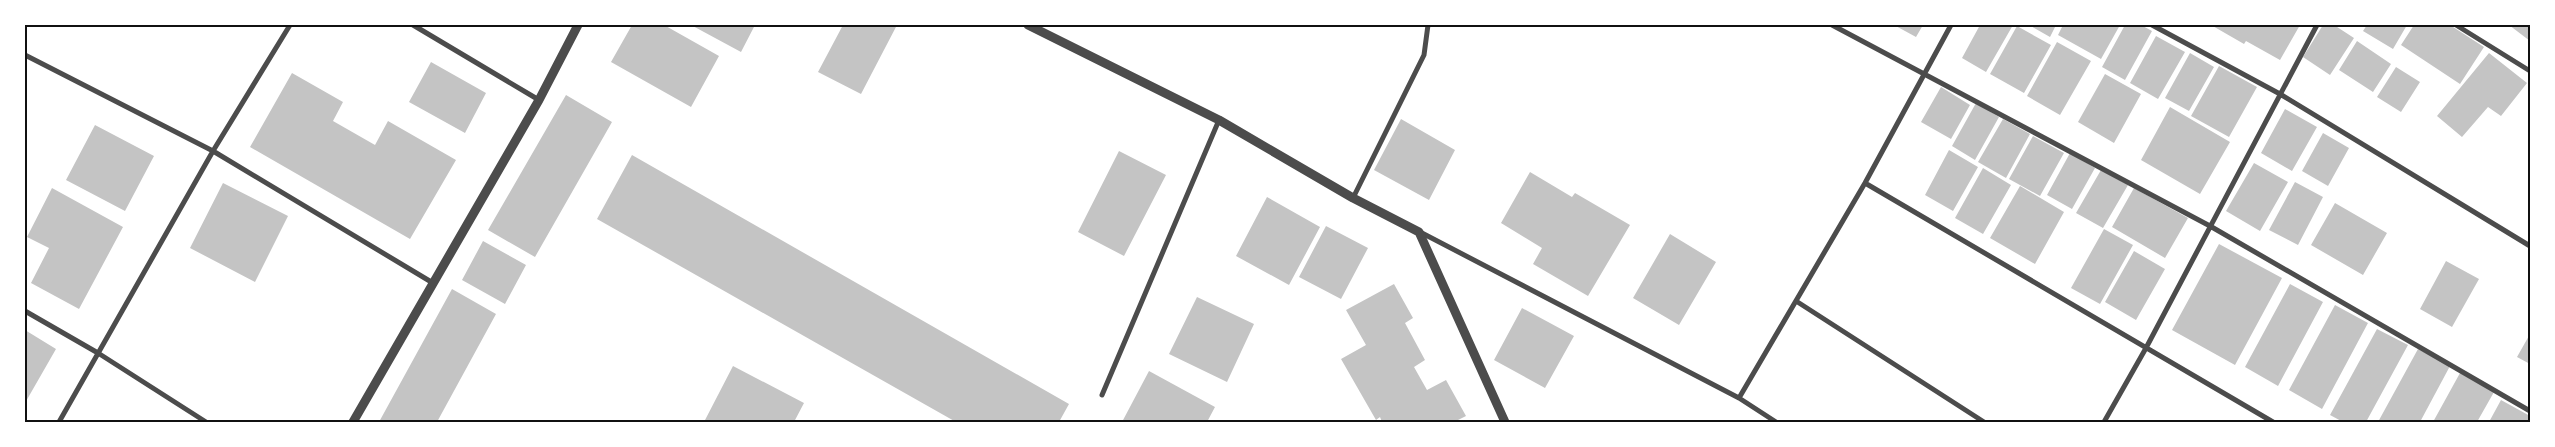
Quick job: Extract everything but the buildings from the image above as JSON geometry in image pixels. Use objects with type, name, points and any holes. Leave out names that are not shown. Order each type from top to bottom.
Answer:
[{"type":"street","points":[[59,422],[212,151],[290,25]]},
{"type":"street","points":[[413,25],[539,100]]},
{"type":"street","points":[[353,422],[539,100],[578,25]]},
{"type":"street","points":[[1028,25],[1219,120],[1354,198],[1739,398],[1776,422]]},
{"type":"street","points":[[1354,198],[1424,55],[1428,25]]},
{"type":"street","points":[[1832,25],[2210,226],[2530,411]]},
{"type":"street","points":[[1739,398],[1865,182],[1952,25]]},
{"type":"street","points":[[2152,25],[2280,94],[2530,246]]},
{"type":"street","points":[[2104,422],[2146,348],[2317,25]]},
{"type":"street","points":[[2456,25],[2530,71]]},
{"type":"street","points":[[25,56],[212,151],[433,283]]},
{"type":"street","points":[[1102,396],[1219,120]]},
{"type":"street","points":[[1865,182],[2273,422]]},
{"type":"street","points":[[1419,232],[1504,422]]},
{"type":"street","points":[[1796,300],[1984,422]]},
{"type":"street","points":[[25,311],[98,353],[206,422]]}]
